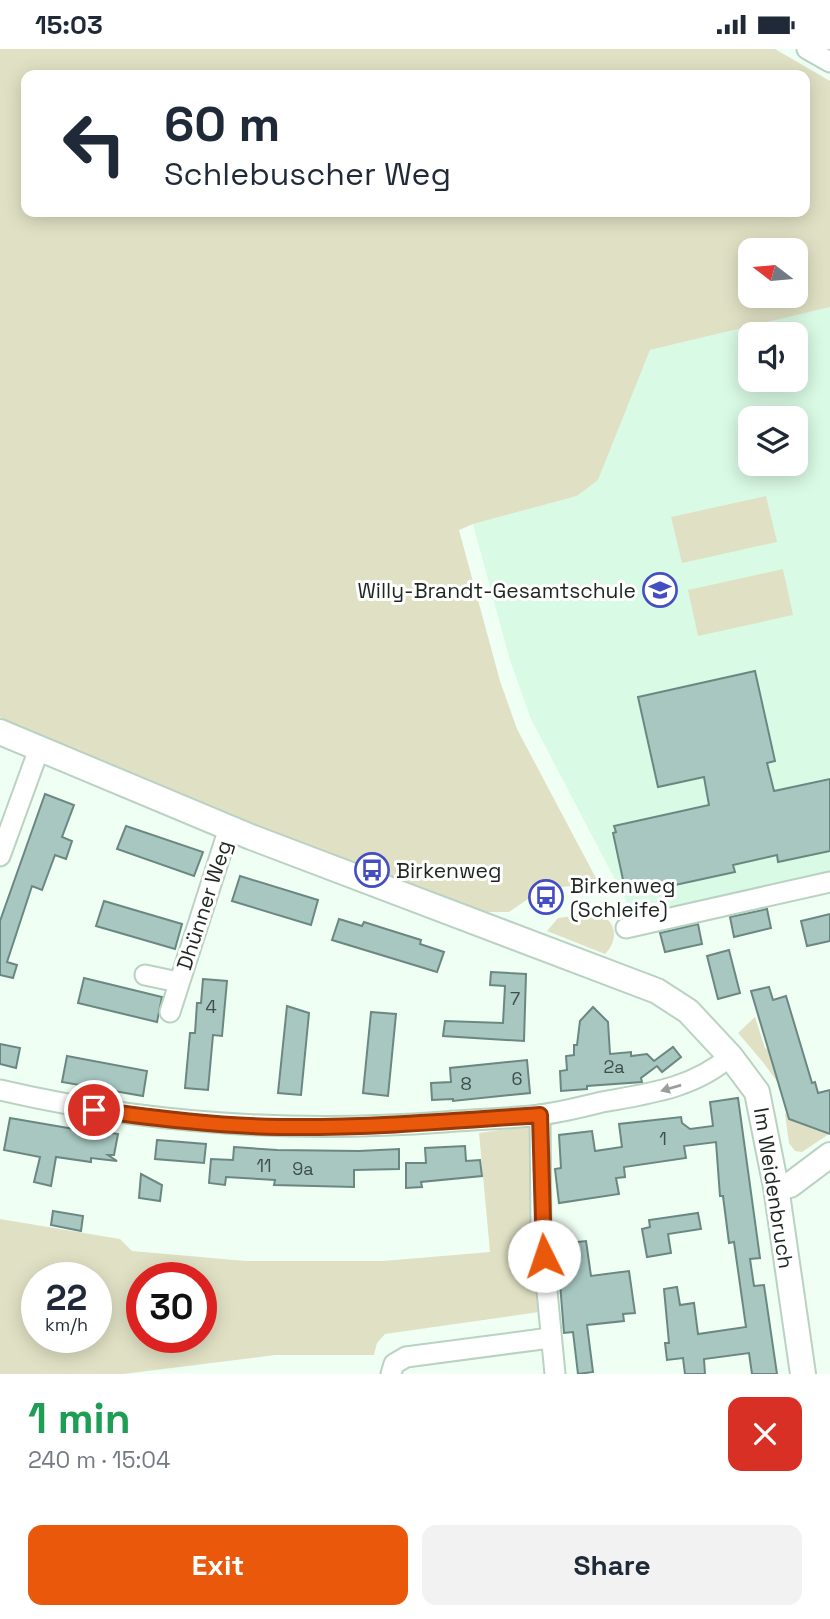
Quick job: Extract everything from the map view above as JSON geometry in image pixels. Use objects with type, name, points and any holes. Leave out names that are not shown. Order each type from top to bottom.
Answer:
[{"type":"street","points":[[807,49],[830,62]]},
{"type":"street","points":[[0,732],[229,828]]},
{"type":"street","points":[[0,856],[39,749]]},
{"type":"street","name":"Im Weidenbruch","points":[[229,828],[657,991],[688,1011],[730,1056],[757,1092],[776,1187],[803,1374]]},
{"type":"street","name":"Dhünner Weg","points":[[170,1012],[229,828]]},
{"type":"street","points":[[626,928],[830,882]]},
{"type":"street","name":"Dhünner Weg","points":[[145,975],[178,982]]},
{"type":"street","points":[[0,1090],[94,1110],[206,1122],[277,1127],[379,1126],[540,1115],[680,1086],[698,1079],[730,1056]]},
{"type":"street","points":[[540,1115],[541,1229],[555,1374]]},
{"type":"street","points":[[776,1187],[790,1185],[830,1156]]},
{"type":"street","points":[[391,1374],[394,1364],[405,1357],[550,1338]]},
{"type":"shaded area","points":[[0,49],[775,49],[830,81],[830,307],[767,322],[738,322],[738,329],[650,350],[598,480],[577,496],[459,530],[500,681],[517,729],[598,882],[541,890],[509,912],[483,912],[414,888],[13,726],[0,717]]},
{"type":"shaded area","name":"Willy-Brandt-Gesamtschule","points":[[830,307],[830,873],[634,916],[530,717],[509,657],[473,524],[577,496],[598,480],[650,350],[738,329],[738,392],[808,392],[808,322],[767,322]]},
{"type":"shaded area","points":[[766,496],[777,542],[682,563],[671,517]]},
{"type":"shaded area","points":[[783,569],[793,615],[698,636],[688,590]]},
{"type":"shaded area","points":[[595,913],[608,919],[614,930],[613,942],[605,954],[547,931],[558,918]]},
{"type":"shaded area","points":[[755,1017],[765,1048],[769,1051],[779,1084],[738,1033]]},
{"type":"shaded area","points":[[787,1113],[789,1119],[829,1134],[802,1152],[795,1151],[789,1143]]},
{"type":"shaded area","points":[[534,1125],[539,1312],[385,1334],[377,1343],[374,1355],[275,1355],[123,1374],[0,1374],[0,1219],[120,1239],[132,1251],[246,1261],[383,1261],[490,1252],[479,1133]]},
{"type":"building","points":[[755,671],[775,761],[767,763],[774,791],[830,779],[830,851],[778,862],[777,855],[733,865],[735,872],[638,893],[636,886],[625,889],[613,833],[616,832],[614,826],[709,805],[704,777],[658,787],[638,697]]},
{"type":"building","points":[[45,794],[74,805],[62,837],[72,841],[66,859],[55,855],[42,890],[32,886],[7,962],[17,965],[13,978],[0,975],[0,921]]},
{"type":"building","points":[[126,826],[203,852],[194,876],[117,849]]},
{"type":"building","points":[[240,876],[318,900],[311,925],[232,901]]},
{"type":"building","points":[[104,901],[182,924],[175,949],[96,926]]},
{"type":"building","points":[[767,909],[771,928],[734,937],[730,917]]},
{"type":"building","points":[[830,914],[830,941],[807,946],[801,921]]},
{"type":"building","points":[[339,919],[362,926],[364,922],[421,940],[420,944],[444,952],[437,972],[332,940]]},
{"type":"building","points":[[698,924],[702,944],[665,952],[660,933]]},
{"type":"building","points":[[729,950],[740,993],[718,999],[707,956]]},
{"type":"building","points":[[491,972],[526,974],[524,1041],[443,1036],[445,1021],[503,1023],[505,986],[490,985]]},
{"type":"building","points":[[84,978],[162,997],[157,1022],[78,1003]]},
{"type":"building","points":[[203,979],[227,981],[222,1036],[213,1035],[208,1090],[185,1088],[190,1033],[195,1033],[197,1003],[201,1003]]},
{"type":"building","points":[[769,987],[773,1000],[786,996],[812,1083],[815,1082],[818,1093],[830,1090],[830,1134],[789,1119],[751,991]]},
{"type":"building","points":[[287,1006],[309,1013],[301,1095],[278,1093]]},
{"type":"building","points":[[593,1007],[608,1022],[610,1054],[647,1054],[654,1061],[673,1047],[681,1057],[662,1072],[657,1066],[641,1078],[642,1082],[561,1091],[560,1071],[567,1070],[566,1056],[574,1055],[580,1021]]},
{"type":"building","points":[[371,1012],[396,1014],[388,1096],[363,1093]]},
{"type":"building","points":[[0,1044],[20,1048],[16,1068],[0,1064]]},
{"type":"building","points":[[67,1056],[147,1071],[143,1096],[62,1082]]},
{"type":"building","points":[[527,1060],[530,1093],[453,1101],[432,1100],[431,1083],[451,1082],[450,1068]]},
{"type":"building","points":[[738,1098],[760,1258],[750,1259],[754,1286],[764,1285],[777,1374],[752,1374],[749,1353],[704,1359],[705,1374],[685,1374],[683,1358],[667,1360],[665,1343],[669,1343],[664,1289],[677,1287],[680,1305],[694,1303],[698,1334],[746,1327],[734,1242],[729,1243],[723,1196],[720,1196],[716,1142],[684,1146],[686,1158],[624,1167],[625,1177],[616,1178],[619,1194],[559,1203],[555,1169],[561,1168],[559,1135],[592,1131],[595,1151],[622,1147],[619,1124],[681,1117],[682,1123],[690,1129],[713,1126],[710,1102]]},
{"type":"building","points":[[10,1118],[118,1134],[114,1155],[108,1155],[117,1161],[91,1158],[91,1162],[56,1157],[51,1186],[34,1182],[40,1157],[4,1150]]},
{"type":"building","points":[[157,1140],[206,1144],[204,1163],[155,1159]]},
{"type":"building","points":[[465,1146],[466,1161],[480,1160],[482,1176],[421,1182],[422,1187],[406,1188],[406,1163],[426,1163],[425,1148]]},
{"type":"building","points":[[234,1147],[359,1151],[399,1149],[399,1169],[354,1170],[354,1187],[274,1185],[275,1180],[226,1177],[225,1185],[209,1183],[211,1159],[233,1160]]},
{"type":"building","points":[[141,1174],[162,1185],[160,1201],[139,1198]]},
{"type":"building","points":[[53,1211],[83,1216],[81,1231],[51,1225]]},
{"type":"building","points":[[698,1213],[701,1229],[668,1234],[671,1253],[647,1257],[642,1229],[650,1227],[649,1220]]},
{"type":"building","points":[[586,1241],[591,1276],[629,1271],[635,1313],[623,1314],[624,1321],[587,1325],[593,1372],[578,1374],[573,1332],[564,1333],[560,1283],[564,1282],[559,1244]]},
{"type":"place","name":"Willy-Brandt-Gesamtschule","points":[[660,590]]},
{"type":"place","name":"Birkenweg","points":[[372,870]]},
{"type":"place","name":"Birkenweg (Schleife)","points":[[546,897]]},
{"type":"route","points":[[94,1110],[277,1127],[379,1126],[540,1115],[541,1229],[544,1256]]}]
